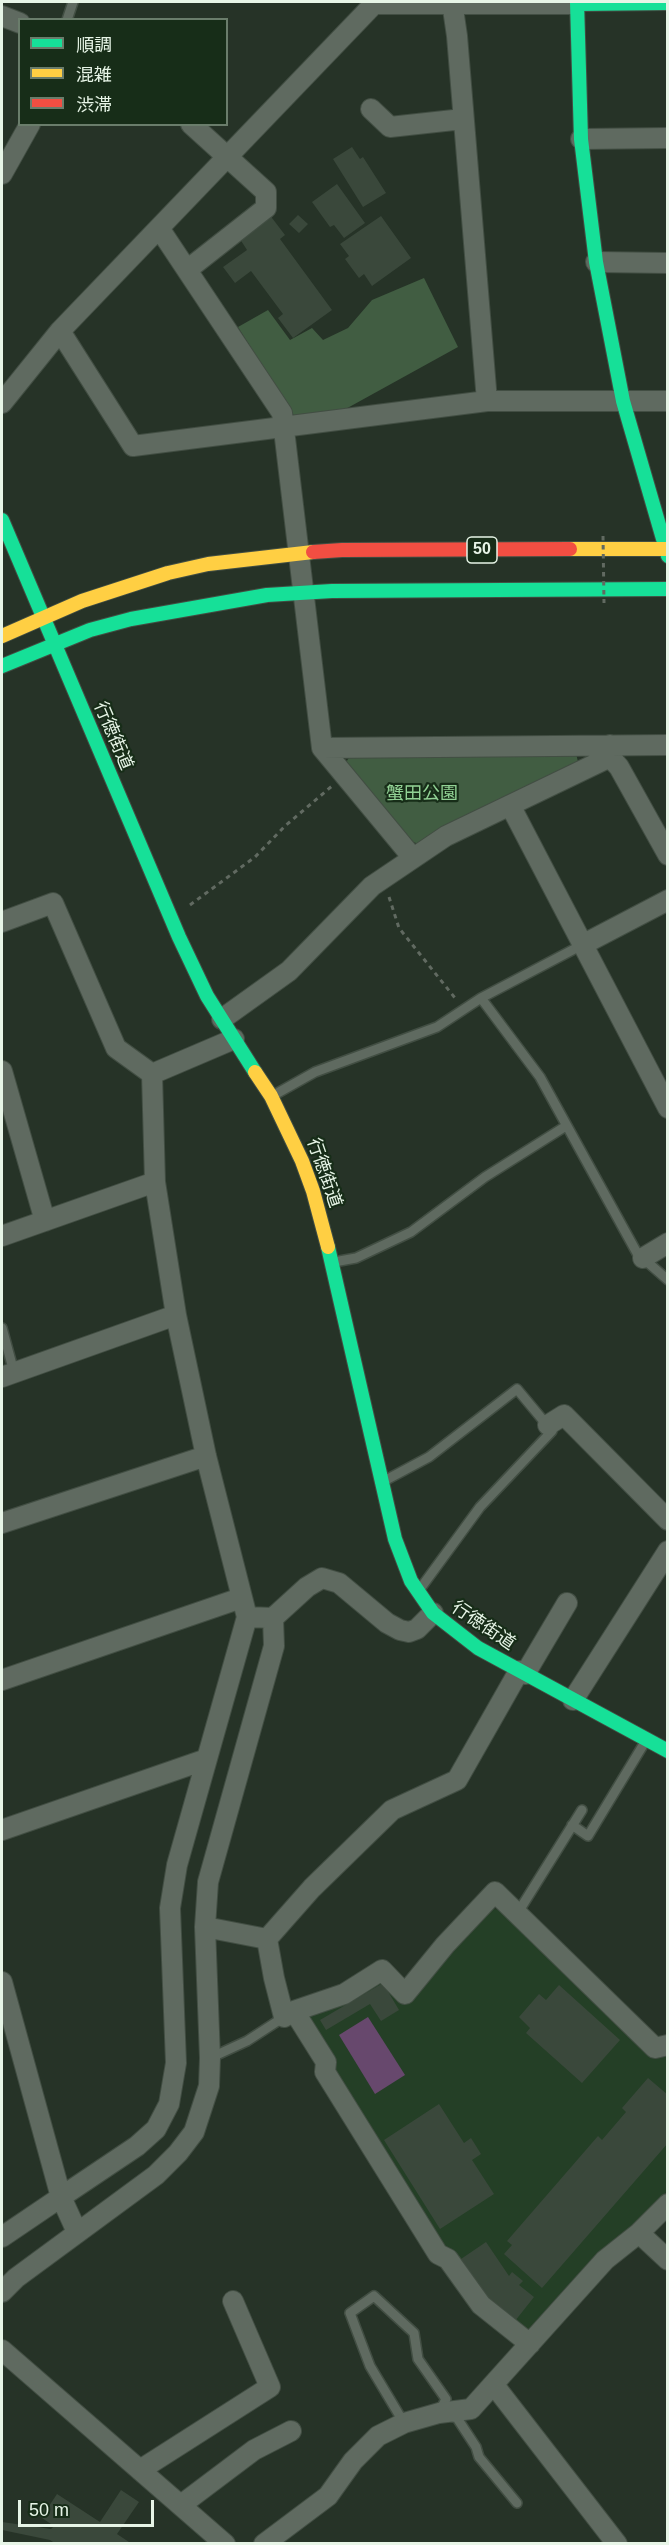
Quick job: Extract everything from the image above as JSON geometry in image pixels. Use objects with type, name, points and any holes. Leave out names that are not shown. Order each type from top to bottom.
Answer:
[{"type":"street","points":[[452,3],[487,401]]},
{"type":"street","points":[[577,3],[581,139],[596,262],[623,401],[667,551]]},
{"type":"street","points":[[2,403],[60,331],[374,4],[668,3]]},
{"type":"street","points":[[2,16],[18,22]]},
{"type":"street","points":[[371,109],[390,127],[463,120]]},
{"type":"street","points":[[2,174],[29,126]]},
{"type":"street","points":[[187,270],[266,208],[266,192],[193,126]]},
{"type":"street","points":[[581,139],[668,138]]},
{"type":"street","points":[[159,228],[282,413],[322,748],[413,858]]},
{"type":"street","points":[[596,262],[668,262]]},
{"type":"street","points":[[60,331],[133,446],[487,401],[668,401]]},
{"type":"street","name":"行徳街道","points":[[2,520],[171,919],[207,996],[272,1096],[292,1136],[313,1191],[332,1262],[395,1539],[417,1592],[433,1614],[478,1648],[668,1751]]},
{"type":"street","name":"50","points":[[2,636],[82,601],[168,573],[208,564],[342,550],[667,551]]},
{"type":"street","name":"50","points":[[2,666],[90,630],[163,612],[227,600],[302,592],[668,589]]},
{"type":"street","points":[[322,748],[610,751],[668,745]]},
{"type":"street","points":[[222,1019],[289,971],[382,878],[446,836],[510,805],[610,751]]},
{"type":"street","points":[[610,751],[668,855]]},
{"type":"street","points":[[510,805],[668,1108]]},
{"type":"street","points":[[582,945],[668,900]]},
{"type":"street","points":[[2,922],[53,903],[116,1048],[152,1074]]},
{"type":"street","points":[[152,1074],[234,1039]]},
{"type":"street","points":[[2,1071],[45,1221]]},
{"type":"street","points":[[2,2237],[137,2146],[156,2129],[169,2104],[176,2063],[170,1908],[177,1865],[207,1759],[244,1607],[206,1456],[176,1315],[155,1182],[152,1074]]},
{"type":"street","points":[[2,1236],[155,1182]]},
{"type":"street","points":[[643,1258],[668,1243]]},
{"type":"street","points":[[8,1374],[176,1315]]},
{"type":"street","points":[[548,1425],[564,1415],[668,1520]]},
{"type":"street","points":[[2,1523],[206,1456]]},
{"type":"street","points":[[573,1700],[668,1551]]},
{"type":"street","points":[[2,2292],[16,2278],[76,2232],[156,2175],[178,2153],[194,2132],[209,2086],[205,1927],[208,1882],[274,1646],[273,1618],[307,1587],[322,1578],[339,1583],[387,1623],[400,1630],[410,1632],[417,1629],[433,1614]]},
{"type":"street","points":[[267,1939],[312,1888],[392,1810],[457,1780],[567,1603]]},
{"type":"street","points":[[2,1680],[244,1607],[273,1618]]},
{"type":"street","points":[[2,1830],[207,1759]]},
{"type":"street","points":[[289,2014],[344,1994],[382,1970],[405,1994],[445,1945],[495,1892],[654,2049],[668,2045]]},
{"type":"street","points":[[205,1927],[267,1939]]},
{"type":"street","points":[[267,1939],[274,1978],[289,2014],[326,2062],[326,2072],[438,2254],[447,2259],[481,2305],[530,2344]]},
{"type":"street","points":[[2,1982],[61,2197],[76,2232]]},
{"type":"street","points":[[264,2544],[328,2496],[353,2461],[378,2436],[404,2423],[439,2413],[471,2409],[605,2260],[639,2233],[668,2204]]},
{"type":"street","points":[[639,2233],[668,2260]]},
{"type":"street","points":[[140,2470],[270,2387],[233,2301]]},
{"type":"street","points":[[2,2350],[225,2544]]},
{"type":"street","points":[[494,2385],[617,2544]]},
{"type":"street","points":[[181,2505],[254,2450],[291,2431]]},
{"type":"lane","points":[[68,18],[73,2]]},
{"type":"lane","points":[[272,1096],[315,1072],[437,1027],[481,998],[582,945]]},
{"type":"lane","points":[[481,998],[540,1077],[637,1253],[668,1280]]},
{"type":"lane","points":[[332,1262],[356,1258],[411,1232],[485,1177],[566,1126]]},
{"type":"lane","points":[[2,1328],[8,1374]]},
{"type":"lane","points":[[382,1482],[403,1473],[429,1457],[517,1389],[552,1431],[480,1507],[417,1592]]},
{"type":"lane","points":[[572,1825],[588,1836],[646,1739]]},
{"type":"lane","points":[[517,1914],[582,1810]]},
{"type":"lane","points":[[210,2058],[247,2041],[289,2014]]},
{"type":"lane","points":[[404,2423],[370,2366],[350,2313],[374,2296],[414,2333],[418,2359],[446,2399],[439,2413],[457,2418],[476,2447],[479,2457],[517,2503]]},
{"type":"path","points":[[603,536],[604,603]]},
{"type":"path","points":[[171,919],[255,857],[285,826],[345,776]]},
{"type":"path","points":[[382,878],[399,928],[464,1009]]},
{"type":"shaded area","points":[[493,1909],[501,1910],[655,2059],[667,2056],[667,2191],[649,2211],[598,2255],[532,2331],[523,2332],[441,2248],[332,2070],[336,2060],[308,2020],[312,2014],[383,1981],[405,2003],[447,1953]]},
{"type":"shaded area","points":[[368,2017],[405,2075],[375,2094],[339,2035]]},
{"type":"green space","points":[[424,278],[458,347],[342,411],[296,417],[291,413],[238,327],[268,310],[290,340],[312,328],[323,340],[348,328],[372,300]]},
{"type":"green space","name":"蟹田公園","points":[[576,753],[578,762],[419,844],[410,841],[345,764],[350,756]]},
{"type":"building","points":[[352,147],[360,159],[363,157],[386,193],[363,207],[333,159]]},
{"type":"building","points":[[337,184],[365,223],[344,238],[334,225],[330,227],[312,202]]},
{"type":"building","points":[[269,214],[285,235],[280,239],[332,310],[293,338],[278,318],[283,314],[251,271],[235,283],[223,267],[247,250],[238,236]]},
{"type":"building","points":[[298,215],[308,224],[299,233],[289,224]]},
{"type":"building","points":[[381,216],[411,258],[372,286],[364,274],[359,278],[345,259],[349,256],[340,244]]},
{"type":"building","points":[[383,1983],[399,2010],[381,2021],[370,2004],[326,2030],[320,2020]]},
{"type":"building","points":[[559,1985],[620,2040],[582,2083],[526,2033],[530,2028],[519,2017],[539,1994],[546,2000]]},
{"type":"building","points":[[648,2078],[668,2095],[668,2143],[542,2288],[504,2254],[512,2245],[507,2241],[598,2136],[602,2140],[626,2112],[622,2108]]},
{"type":"building","points":[[439,2104],[464,2143],[471,2138],[481,2154],[472,2160],[494,2194],[440,2229],[384,2140]]},
{"type":"building","points":[[486,2242],[509,2276],[512,2272],[523,2281],[519,2285],[534,2297],[515,2321],[487,2299],[461,2259]]},
{"type":"building","points":[[121,2490],[139,2502],[117,2534],[132,2544],[56,2544],[50,2540],[2,2530],[2,2522],[51,2529],[54,2526],[39,2516],[57,2494],[100,2522]]},
{"type":"traffic: fast","points":[[577,2],[581,139],[596,262],[623,401],[668,556]]},
{"type":"traffic: fast","points":[[577,4],[668,3]]},
{"type":"traffic: fast","points":[[2,520],[179,937],[207,996],[255,1072]]},
{"type":"traffic: fast","points":[[2,666],[90,630],[131,619],[267,595],[332,591],[668,589]]},
{"type":"traffic: fast","points":[[328,1247],[395,1539],[411,1581],[433,1613],[478,1648],[668,1751]]},
{"type":"traffic: slow","points":[[570,549],[668,549]]},
{"type":"traffic: slow","points":[[2,636],[82,601],[168,573],[208,564],[313,552]]},
{"type":"traffic: slow","points":[[255,1072],[271,1096],[302,1161],[313,1191],[328,1247]]},
{"type":"traffic: jam","points":[[313,552],[570,549]]}]
